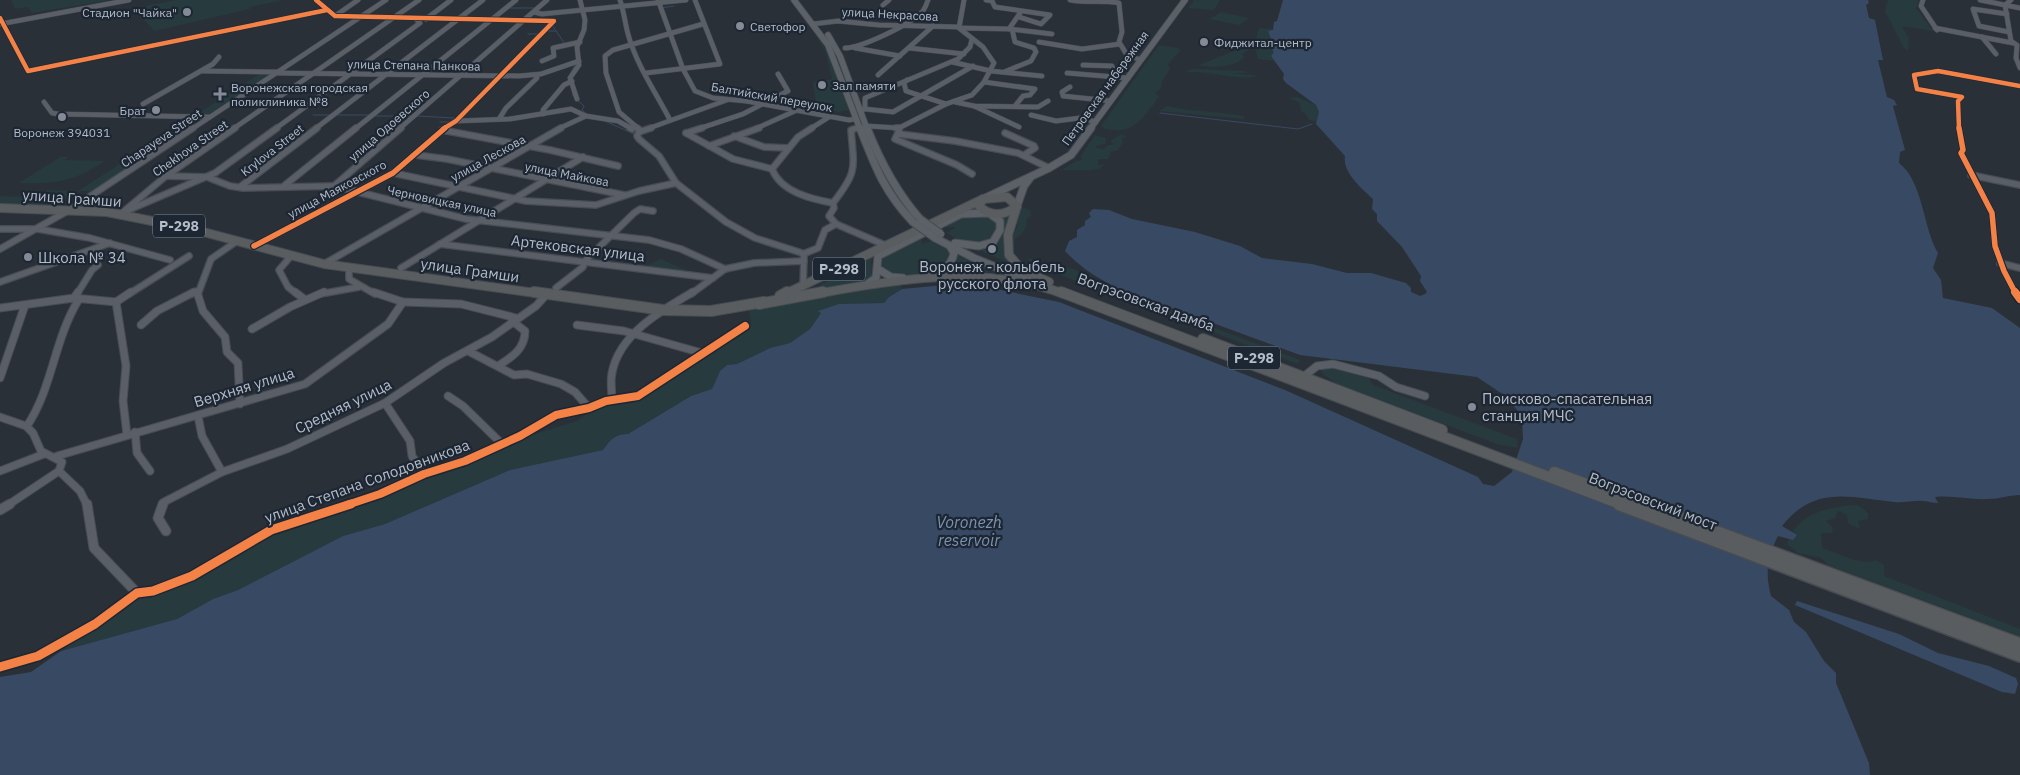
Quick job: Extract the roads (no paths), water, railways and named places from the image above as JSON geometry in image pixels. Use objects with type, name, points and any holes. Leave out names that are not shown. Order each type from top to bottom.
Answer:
[{"type":"highway","name":"Р-298","points":[[983,199],[1006,197],[1013,200],[1017,206],[1007,237],[1006,249],[1014,264],[1029,274]]},
{"type":"highway","points":[[983,199],[979,206],[989,213],[1008,212],[1017,206]]},
{"type":"highway","name":"Петровская набережная","points":[[925,228],[983,199]]},
{"type":"highway","name":"улица Грамши","points":[[0,208],[71,209],[121,213],[192,229],[324,264],[663,310],[711,311],[759,304],[803,286],[925,228]]},
{"type":"highway","points":[[827,292],[818,290],[817,286],[855,266],[858,260]]},
{"type":"highway","name":"Вогрэсовская дамба","points":[[1029,274],[1303,377],[1476,446]]},
{"type":"highway","name":"Р-298","points":[[759,304],[866,285],[959,277],[1002,278],[1044,286]]},
{"type":"highway","name":"Вогрэсовская дамба","points":[[1044,286],[1476,446]]},
{"type":"highway","name":"Вогрэсовский мост","points":[[1476,446],[1822,576]]},
{"type":"highway","points":[[1822,576],[2020,645]]},
{"type":"highway","points":[[1822,576],[2020,655]]},
{"type":"main road","points":[[794,0],[839,52],[867,126],[892,183],[916,220]]},
{"type":"main road","points":[[800,0],[832,52],[859,127],[888,192],[916,220],[980,262],[1044,286]]},
{"type":"main road","name":"Петровская набережная","points":[[983,199],[1048,168],[1071,154],[1185,0]]},
{"type":"main road","points":[[1017,206],[1024,186],[1032,176]]},
{"type":"main road","points":[[866,285],[876,278],[878,269],[876,260],[882,253],[961,214],[989,213],[1000,221],[1001,232],[996,240],[976,246],[953,244]]},
{"type":"main road","points":[[953,244],[1029,274]]},
{"type":"main road","points":[[878,269],[888,275],[899,278],[933,275],[944,270],[952,262],[954,254],[953,244]]},
{"type":"street","points":[[2,24],[129,0]]},
{"type":"street","points":[[316,0],[335,16],[525,20]]},
{"type":"street","points":[[335,16],[358,0]]},
{"type":"street","name":"Chapayeva Street","points":[[0,249],[71,209],[386,0]]},
{"type":"street","name":"Chekhova Street","points":[[121,213],[166,176],[419,0]]},
{"type":"street","points":[[426,19],[451,0]]},
{"type":"street","name":"Krylova Street","points":[[240,187],[483,0]]},
{"type":"street","points":[[282,186],[290,183],[516,0]]},
{"type":"street","name":"улица Одоевского","points":[[334,186],[547,0]]},
{"type":"street","points":[[577,99],[571,74],[578,66],[577,46],[584,30],[583,10],[580,0]]},
{"type":"street","points":[[620,0],[632,44],[670,120]]},
{"type":"street","points":[[534,12],[542,14],[659,1],[686,0]]},
{"type":"street","points":[[646,73],[720,64],[695,0]]},
{"type":"street","points":[[883,5],[889,0]]},
{"type":"street","points":[[855,48],[902,25],[923,11],[928,0]]},
{"type":"street","points":[[898,134],[946,104],[972,95],[991,71],[994,63],[985,46],[972,39],[959,27],[964,0]]},
{"type":"street","points":[[986,0],[992,2],[995,7],[1050,15],[1041,24],[1019,17]]},
{"type":"street","points":[[1070,0],[1085,4],[1110,0],[1118,3],[1122,32],[1120,44],[1127,55],[1141,60]]},
{"type":"street","points":[[1923,0],[1921,6],[1938,33]]},
{"type":"street","points":[[1980,0],[2020,8]]},
{"type":"street","points":[[2005,5],[2011,0]]},
{"type":"street","name":"Балтийский переулок","points":[[659,1],[683,69],[695,90],[709,97],[763,104],[828,117],[856,119]]},
{"type":"street","points":[[2005,5],[2009,32],[2013,43],[2017,45],[2016,58],[2020,68]]},
{"type":"street","points":[[2007,14],[1973,9],[1979,26],[2009,32]]},
{"type":"street","points":[[0,18],[28,71],[327,10]]},
{"type":"street","points":[[1002,72],[1031,61],[1036,52],[1034,48],[1015,42],[1010,29],[1013,21],[1019,17],[1022,10]]},
{"type":"street","points":[[121,213],[207,177],[420,22],[414,18]]},
{"type":"street","name":"улица Маяковского","points":[[254,246],[393,173],[416,155],[442,130],[456,121],[554,22],[525,20]]},
{"type":"street","name":"улица Некрасова","points":[[816,24],[838,21],[1010,29],[1052,34]]},
{"type":"street","points":[[640,132],[619,112],[606,73],[606,56],[613,50],[703,24]]},
{"type":"street","points":[[878,75],[933,26]]},
{"type":"street","points":[[1935,28],[2013,43]]},
{"type":"street","points":[[1982,37],[1996,54]]},
{"type":"street","points":[[972,39],[970,47],[964,54],[952,62],[865,98],[862,109],[893,112],[973,66]]},
{"type":"street","points":[[542,61],[554,56],[553,48],[580,42]]},
{"type":"street","points":[[1039,42],[1053,46],[1078,47],[1083,50],[1108,44],[1120,44]]},
{"type":"street","points":[[845,48],[900,56]]},
{"type":"street","points":[[909,48],[964,54]]},
{"type":"street","points":[[143,104],[216,62],[219,57]]},
{"type":"street","name":"улица Степана Панкова","points":[[200,70],[501,76],[535,75],[577,61]]},
{"type":"street","points":[[952,62],[991,71],[1042,76]]},
{"type":"street","points":[[1083,65],[1112,66],[1115,76]]},
{"type":"street","points":[[2020,86],[1938,71],[1914,76],[1917,89],[1962,97],[1958,100],[1958,126],[1963,150],[1960,151],[1972,178],[1993,215],[1994,240],[2000,262],[2014,293],[2020,299]]},
{"type":"street","points":[[1067,73],[1128,78]]},
{"type":"street","points":[[778,74],[789,90],[763,104],[686,133],[733,158],[772,169],[777,180],[782,184],[816,200],[832,203]]},
{"type":"street","points":[[499,119],[506,108],[537,78],[535,75]]},
{"type":"street","points":[[907,80],[904,84],[906,91],[946,104]]},
{"type":"street","points":[[543,114],[543,110],[564,85],[572,82]]},
{"type":"street","points":[[984,82],[1035,89],[1030,95],[1024,96],[1015,106]]},
{"type":"street","points":[[1070,86],[1062,92],[1063,96],[1111,101]]},
{"type":"street","points":[[732,99],[670,120],[640,132],[637,136],[659,156],[676,183],[726,222],[751,236],[792,248],[804,257]]},
{"type":"street","points":[[44,102],[52,113],[58,114],[210,117]]},
{"type":"street","points":[[955,102],[974,106],[1038,107],[1048,102]]},
{"type":"street","points":[[974,106],[986,114],[1019,126]]},
{"type":"street","points":[[456,121],[499,119],[571,110],[579,111],[586,116],[618,121],[640,132]]},
{"type":"street","points":[[709,146],[769,124],[795,111]]},
{"type":"street","name":"улица Лескова","points":[[324,264],[488,168],[550,133],[586,116]]},
{"type":"street","points":[[1031,116],[1056,121],[1080,118],[1096,122]]},
{"type":"street","points":[[772,169],[798,136],[828,117]]},
{"type":"street","points":[[867,126],[898,134],[955,141],[1024,155],[1048,168]]},
{"type":"street","points":[[832,203],[850,181],[854,166],[851,130],[859,127]]},
{"type":"street","points":[[442,130],[583,157],[618,166]]},
{"type":"street","points":[[1005,133],[1034,146],[1035,148],[1024,155]]},
{"type":"street","points":[[898,134],[972,174]]},
{"type":"street","points":[[734,136],[766,147],[788,148]]},
{"type":"street","name":"улица Майкова","points":[[416,155],[447,159],[627,195]]},
{"type":"street","points":[[401,268],[583,157]]},
{"type":"street","points":[[393,173],[513,199],[596,205],[676,183]]},
{"type":"street","name":"Черновицкая улица","points":[[166,176],[207,177],[230,186],[240,187],[334,186],[478,221],[649,240],[681,249],[725,269]]},
{"type":"street","points":[[1972,178],[2020,185]]},
{"type":"street","points":[[1972,178],[2020,190]]},
{"type":"street","points":[[832,203],[834,208],[829,216],[836,224],[887,246]]},
{"type":"street","points":[[556,288],[583,267],[585,261],[634,213],[640,209],[652,211]]},
{"type":"street","points":[[612,400],[613,368],[634,334],[663,310],[725,269],[804,257],[817,249],[822,243],[825,230],[836,224]]},
{"type":"street","points":[[0,228],[38,229],[111,243],[170,260]]},
{"type":"street","points":[[237,241],[211,258],[197,292],[203,311],[224,337],[224,350],[228,357],[238,363],[240,404]]},
{"type":"street","points":[[0,282],[111,243]]},
{"type":"street","name":"Артековская улица","points":[[440,244],[713,278]]},
{"type":"street","points":[[0,308],[77,299],[116,302],[189,256]]},
{"type":"street","points":[[291,256],[282,263],[279,270],[288,288],[303,298]]},
{"type":"street","points":[[803,286],[804,257]]},
{"type":"street","points":[[2000,262],[2020,268]]},
{"type":"street","points":[[27,426],[39,411],[50,379],[56,348],[67,319],[92,270],[98,265]]},
{"type":"street","points":[[349,268],[349,279],[359,287],[390,299],[403,302],[441,302],[479,306],[514,320],[524,331],[525,336],[519,350],[498,366]]},
{"type":"street","points":[[252,329],[303,298],[338,289],[359,287]]},
{"type":"street","points":[[140,325],[157,311],[197,292]]},
{"type":"street","name":"Средняя улица","points":[[166,531],[158,518],[164,502],[222,472],[287,449],[385,403],[444,363],[492,337],[536,306],[547,294]]},
{"type":"street","points":[[116,302],[125,357],[126,388],[123,401],[137,453],[150,471]]},
{"type":"street","name":"Верхняя улица","points":[[57,456],[131,433],[286,391],[316,378],[377,334],[388,324],[403,302]]},
{"type":"street","points":[[0,378],[25,305]]},
{"type":"street","points":[[577,325],[634,334],[702,353]]},
{"type":"street","name":"улица Степана Солодовникова","points":[[0,667],[38,656],[95,624],[137,593],[153,591],[192,576],[271,530],[380,494],[424,474],[465,461],[556,416],[612,400],[638,396],[744,326]]},
{"type":"street","points":[[468,350],[514,375],[527,374],[562,384],[575,392],[589,408]]},
{"type":"street","points":[[1303,377],[1317,366],[1333,364],[1379,376],[1396,387],[1425,396]]},
{"type":"street","points":[[448,396],[463,406],[502,444]]},
{"type":"street","points":[[385,403],[410,441],[412,456],[424,474]]},
{"type":"street","points":[[198,416],[202,436],[222,472]]},
{"type":"street","points":[[0,417],[27,426],[35,436],[40,450],[44,454]]},
{"type":"street","points":[[0,471],[44,454],[57,456],[62,462],[59,471],[0,510]]},
{"type":"street","points":[[59,471],[78,486],[88,500],[95,550],[137,593]]},
{"type":"water","name":"Voronezh reservoir","points":[[1283,0],[1868,0],[1869,3],[1866,5],[1869,18],[1875,20],[1883,60],[1878,60],[1887,97],[1894,100],[1897,105],[1893,106],[1905,150],[1900,152],[1899,163],[1913,181],[1938,253],[1933,268],[1941,280],[1943,298],[1992,308],[2020,328],[2020,495],[1988,499],[1935,497],[1938,503],[1919,501],[1895,502],[1849,497],[1821,499],[1807,504],[1782,526],[1797,535],[1793,540],[1778,536],[1771,551],[1768,565],[1768,580],[1771,596],[1789,610],[1794,622],[1806,632],[1824,661],[1836,673],[1836,683],[1869,763],[1870,775],[0,775],[0,677],[31,672],[61,651],[177,619],[213,599],[238,590],[343,536],[385,524],[510,470],[603,450],[616,436],[628,434],[691,396],[712,389],[720,371],[727,365],[737,364],[770,348],[790,343],[810,329],[821,313],[818,311],[839,304],[884,303],[889,297],[902,289],[966,283],[1059,302],[1285,390],[1478,477],[1483,484],[1494,486],[1512,472],[1523,439],[1522,420],[1518,411],[1504,395],[1477,377],[1300,355],[1169,307],[1163,308],[1153,304],[1092,274],[1065,251],[1069,241],[1077,237],[1077,230],[1085,225],[1085,221],[1091,217],[1089,213],[1093,209],[1109,210],[1132,219],[1195,232],[1240,246],[1262,258],[1312,264],[1347,273],[1371,273],[1406,283],[1411,288],[1411,292],[1420,296],[1427,292],[1420,281],[1421,276],[1402,247],[1377,221],[1377,214],[1372,209],[1373,199],[1350,174],[1345,162],[1345,156],[1316,124],[1319,112],[1316,105],[1286,83],[1283,79],[1284,74],[1271,56],[1274,52],[1266,43],[1271,39],[1268,31],[1273,30],[1274,22],[1277,21]]},
{"type":"water","points":[[1797,601],[1899,634],[1938,653],[1989,666],[2016,678],[2018,684],[2015,694],[2002,692],[1795,605]]},
{"type":"waterway","points":[[661,8],[674,6]]},
{"type":"waterway","points":[[508,8],[536,8]]},
{"type":"waterway","points":[[552,25],[565,44]]},
{"type":"waterway","points":[[546,31],[556,31]]},
{"type":"waterway","points":[[528,34],[538,34]]},
{"type":"waterway","points":[[570,81],[569,76],[576,63]]},
{"type":"waterway","points":[[571,84],[573,96],[584,106],[582,110],[588,115]]},
{"type":"waterway","points":[[1160,113],[1298,129],[1312,124]]},
{"type":"waterway","points":[[313,115],[331,115]]},
{"type":"waterway","points":[[335,115],[369,115]]},
{"type":"waterway","points":[[375,116],[412,116]]},
{"type":"waterway","points":[[417,116],[454,118],[451,122]]},
{"type":"waterway","points":[[605,121],[634,134]]},
{"type":"waterway","points":[[440,122],[451,122]]},
{"type":"place","name":"Стадион \"Чайка\"","points":[[187,12]]},
{"type":"place","name":"Светофор","points":[[740,26]]},
{"type":"place","name":"Фиджитал-центр","points":[[1204,42]]},
{"type":"place","name":"Зал памяти","points":[[822,85]]},
{"type":"place","name":"Воронежская городская поликлиника №8","points":[[220,94]]},
{"type":"place","name":"Брат","points":[[156,110]]},
{"type":"place","name":"Воронеж 394031","points":[[62,117]]},
{"type":"place","name":"Воронеж - колыбель русского флота","points":[[992,249]]},
{"type":"place","name":"Школа № 34","points":[[28,257]]},
{"type":"place","name":"Поисково-спасательная станция МЧС","points":[[1472,407]]}]
